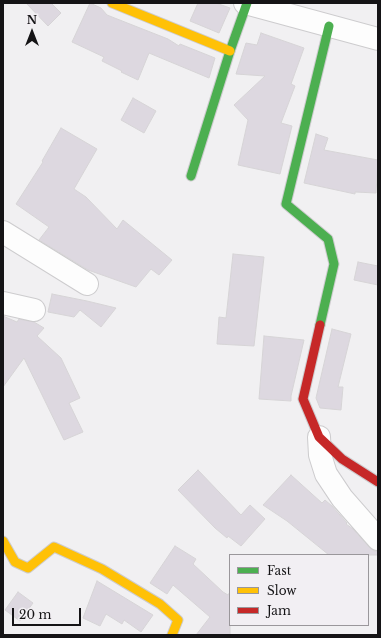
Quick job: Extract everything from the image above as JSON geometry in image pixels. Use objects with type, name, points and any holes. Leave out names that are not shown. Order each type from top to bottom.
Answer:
[{"type":"street","points":[[112,3],[230,51]]},
{"type":"street","points":[[191,176],[246,3],[378,39]]},
{"type":"street","points":[[329,26],[286,204],[328,239],[334,264],[303,399],[319,437],[320,455],[326,474],[342,498],[378,539]]},
{"type":"street","points":[[3,232],[88,284]]},
{"type":"street","points":[[3,303],[34,310]]},
{"type":"street","points":[[319,437],[342,458],[378,482]]},
{"type":"street","points":[[3,541],[15,562],[28,568],[54,547],[102,569],[160,604],[178,620],[172,635]]},
{"type":"building","points":[[26,3],[51,3],[61,13],[48,26]]},
{"type":"building","points":[[90,3],[101,8],[107,15],[168,39],[179,46],[180,44],[215,58],[209,78],[149,53],[138,80],[102,61],[104,57],[72,42]]},
{"type":"building","points":[[198,3],[216,3],[230,8],[219,33],[190,21]]},
{"type":"building","points":[[261,33],[304,48],[291,84],[295,86],[281,123],[292,126],[280,174],[238,165],[248,120],[234,105],[265,76],[236,74],[246,43],[257,45]]},
{"type":"building","points":[[133,98],[156,111],[144,133],[121,120]]},
{"type":"building","points":[[61,128],[97,149],[74,189],[86,197],[117,229],[123,220],[172,260],[159,275],[151,269],[136,287],[88,270],[39,240],[49,227],[16,204],[43,162],[42,161]]},
{"type":"building","points":[[316,134],[328,138],[324,150],[378,160],[376,193],[355,192],[355,194],[304,183]]},
{"type":"building","points":[[233,254],[264,257],[254,346],[217,344],[219,317],[226,318]]},
{"type":"building","points":[[358,262],[378,266],[378,285],[354,280]]},
{"type":"building","points":[[52,294],[116,308],[101,327],[80,310],[74,317],[48,312]]},
{"type":"building","points":[[3,316],[17,322],[19,319],[34,322],[44,328],[37,336],[61,358],[80,398],[69,403],[83,432],[64,440],[24,358],[3,387]]},
{"type":"building","points":[[332,329],[351,334],[338,387],[343,387],[341,410],[320,408],[316,398]]},
{"type":"building","points":[[264,336],[304,340],[291,401],[259,399]]},
{"type":"building","points":[[198,470],[241,515],[250,505],[265,519],[241,546],[228,536],[227,538],[215,528],[178,490]]},
{"type":"building","points":[[291,475],[322,503],[325,500],[332,506],[347,523],[346,524],[353,529],[369,547],[374,551],[378,551],[378,555],[328,554],[287,521],[263,505]]},
{"type":"building","points":[[175,546],[196,559],[193,564],[223,592],[228,595],[229,594],[230,635],[196,635],[210,617],[173,585],[167,594],[150,583]]},
{"type":"building","points":[[97,581],[153,615],[141,632],[124,620],[122,624],[106,614],[100,626],[83,618]]},
{"type":"building","points":[[18,592],[33,603],[20,621],[5,610]]},
{"type":"traffic: fast","points":[[191,176],[230,51],[247,3]]},
{"type":"traffic: fast","points":[[320,325],[334,264],[328,239],[286,204],[329,26]]},
{"type":"traffic: slow","points":[[112,3],[230,51]]},
{"type":"traffic: slow","points":[[3,541],[15,562],[28,568],[54,547],[102,569],[160,604],[178,620],[172,635]]},
{"type":"traffic: jam","points":[[320,325],[303,399],[319,437],[342,459],[378,482]]}]
